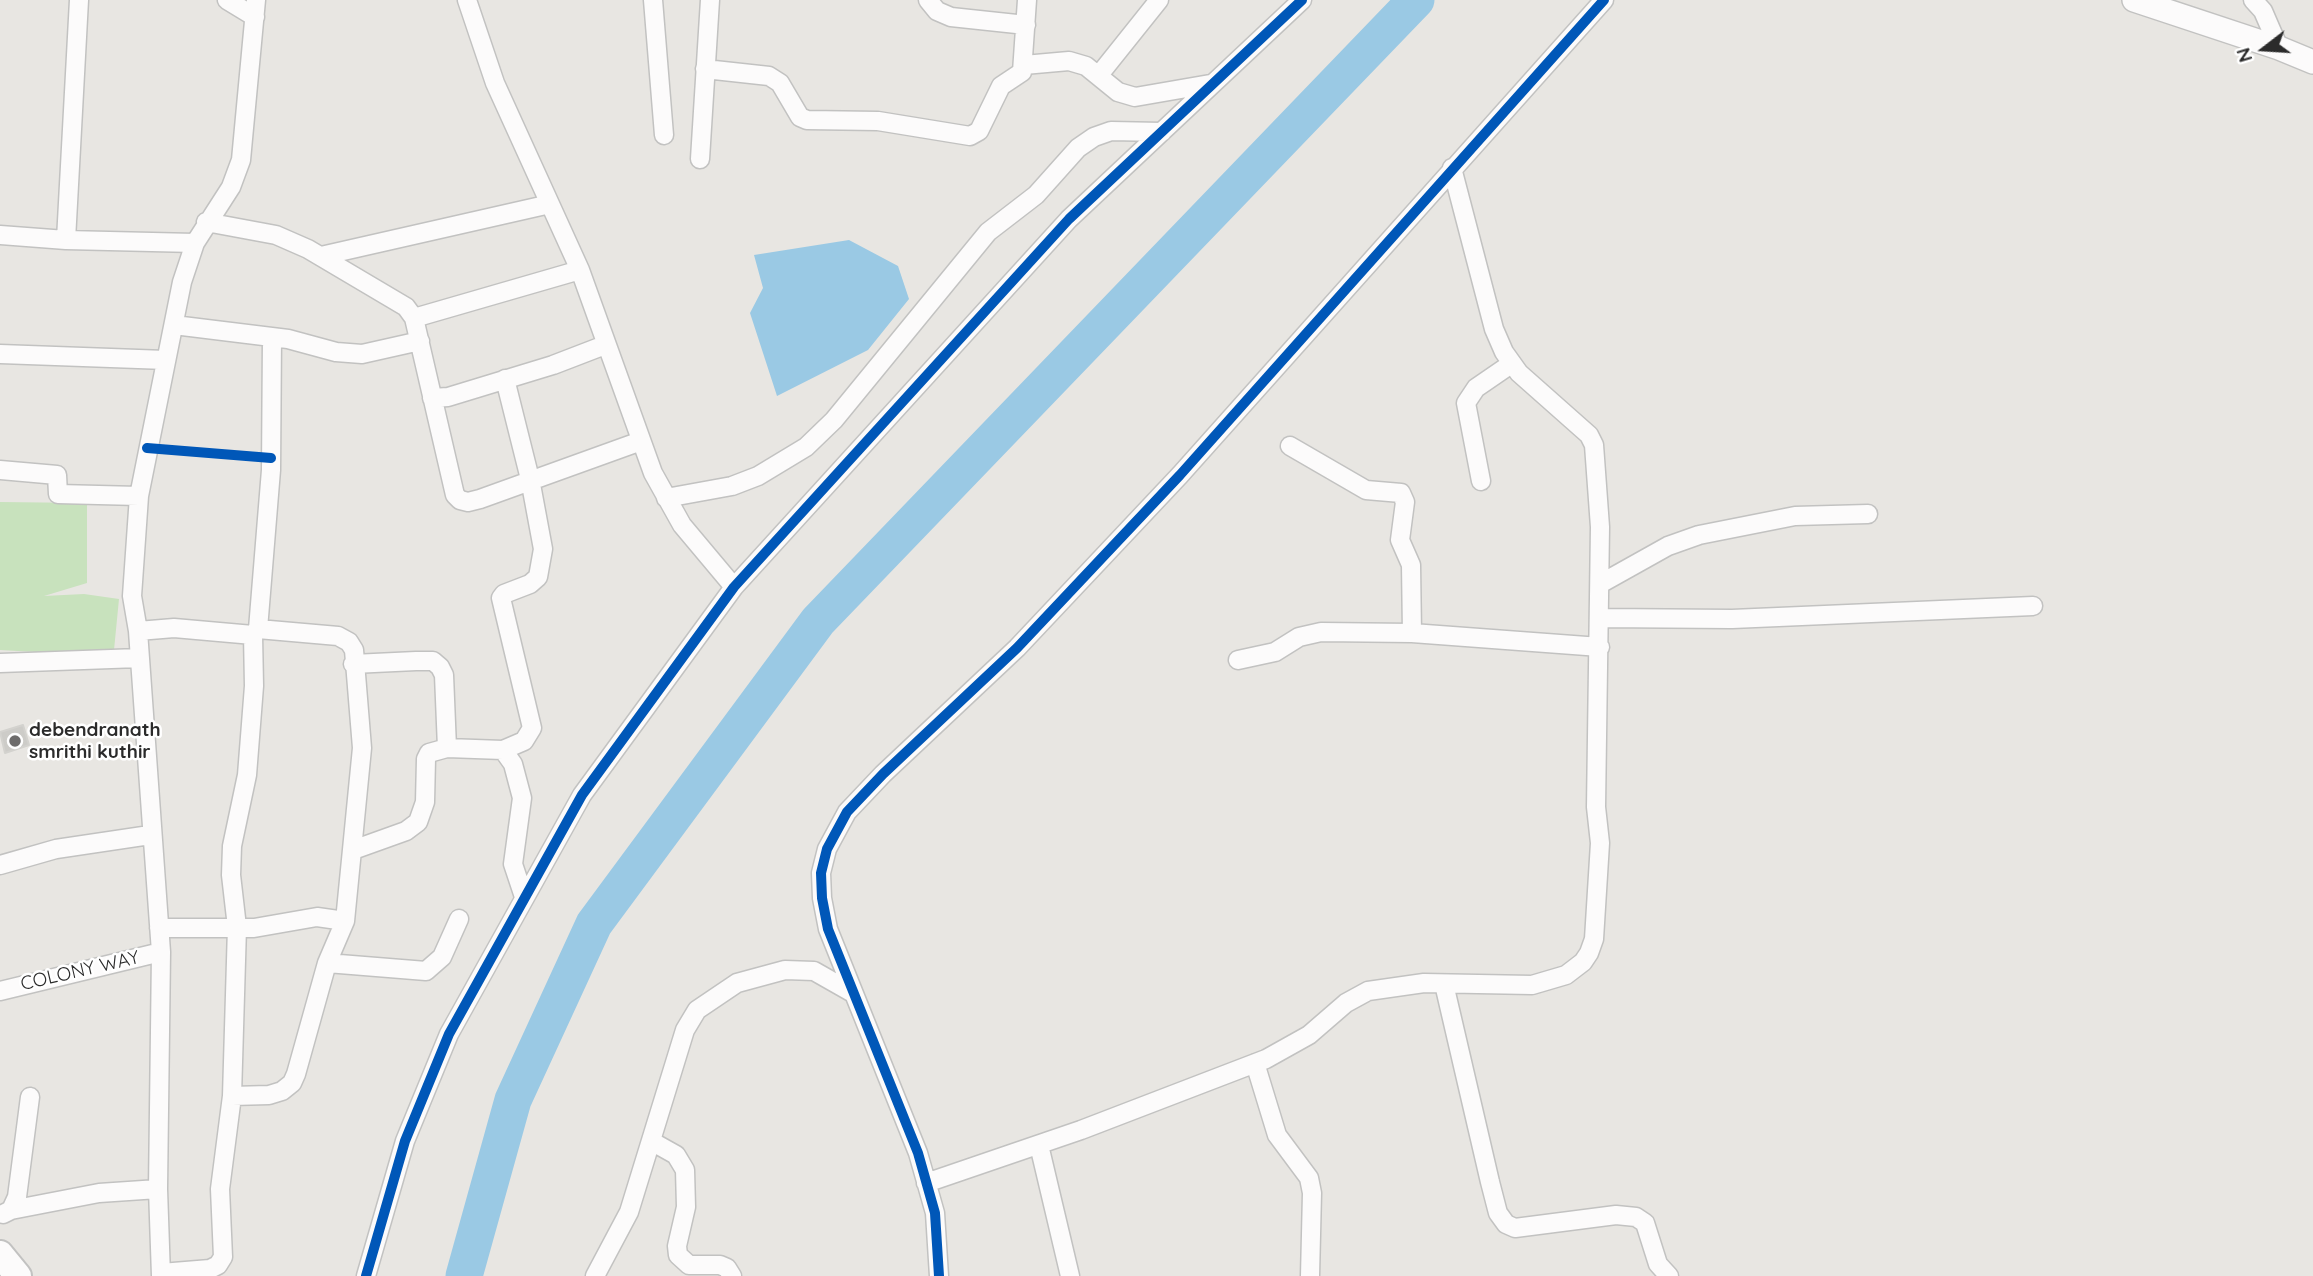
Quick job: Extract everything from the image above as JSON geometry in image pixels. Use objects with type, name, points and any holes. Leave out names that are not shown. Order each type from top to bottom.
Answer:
[{"type":"main road","points":[[0,1254],[18,1276]]},
{"type":"street","points":[[66,240],[79,0]]},
{"type":"street","points":[[227,0],[255,8],[241,160],[231,187],[206,222],[195,243],[174,325],[139,496],[132,596],[138,631],[131,660],[161,952],[158,1189],[161,1275],[210,1269],[218,1265],[223,1257],[220,1189],[232,1096],[237,927],[232,856],[247,775],[252,726],[255,632],[271,470],[272,337]]},
{"type":"street","points":[[467,0],[495,83],[580,270],[641,441],[666,498],[682,526],[734,587]]},
{"type":"street","points":[[653,0],[664,135]]},
{"type":"street","points":[[700,159],[710,0]]},
{"type":"street","points":[[928,0],[937,11],[951,17],[1026,25]]},
{"type":"street","points":[[705,69],[769,76],[780,83],[800,117],[807,120],[878,121],[970,136],[979,131],[1001,86],[1017,77],[1024,65],[1027,0]]},
{"type":"street","points":[[1099,75],[1159,0]]},
{"type":"street","points":[[366,1276],[405,1141],[449,1034],[582,795],[734,587],[1069,219],[1302,0]]},
{"type":"street","points":[[939,1276],[935,1213],[918,1153],[851,992],[828,929],[822,898],[821,873],[827,849],[847,812],[883,774],[1017,648],[1171,485],[1604,0]]},
{"type":"street","points":[[2133,0],[2279,48],[2313,62]]},
{"type":"street","points":[[2253,0],[2263,11],[2279,48]]},
{"type":"street","points":[[1024,65],[1069,61],[1086,66],[1118,92],[1135,97],[1214,83]]},
{"type":"street","points":[[666,498],[732,486],[758,476],[806,447],[834,420],[988,232],[1036,195],[1078,148],[1094,137],[1111,131],[1162,132]]},
{"type":"street","points":[[926,1183],[1039,1145],[1255,1063],[1299,1042],[1346,1003],[1368,991],[1390,985],[1488,986],[1543,983],[1566,975],[1583,962],[1589,953],[1594,939],[1600,843],[1596,807],[1601,618],[1594,445],[1589,435],[1510,364],[1494,329],[1452,168]]},
{"type":"street","points":[[321,257],[550,204]]},
{"type":"street","points":[[206,222],[275,235],[321,257],[406,307],[414,318],[455,495],[460,500],[480,499],[641,441]]},
{"type":"street","points":[[0,235],[66,240],[195,243]]},
{"type":"street","points":[[414,318],[580,270]]},
{"type":"street","points":[[174,325],[272,337],[336,352],[362,354],[420,341]]},
{"type":"street","points":[[432,398],[448,397],[605,345]]},
{"type":"street","points":[[0,354],[166,360]]},
{"type":"street","points":[[1481,481],[1466,402],[1476,388],[1510,364]]},
{"type":"street","points":[[353,850],[406,831],[418,822],[425,802],[426,759],[429,753],[447,748],[503,750],[524,741],[532,728],[501,598],[510,591],[530,584],[538,577],[543,549],[530,479],[505,379]]},
{"type":"street","points":[[1290,446],[1366,490],[1401,493],[1405,502],[1400,540],[1411,565],[1412,632]]},
{"type":"street","points":[[0,470],[57,475],[58,494],[139,496]]},
{"type":"street","points":[[1600,584],[1668,547],[1723,528],[1795,516],[1868,514]]},
{"type":"street","points":[[1601,618],[1732,619],[2033,606]]},
{"type":"street","points":[[138,631],[174,628],[344,638],[354,650],[353,664],[362,748],[345,921],[327,963],[292,1083],[270,1095],[232,1096]]},
{"type":"street","points":[[1238,660],[1275,652],[1306,634],[1412,632],[1600,647]]},
{"type":"street","points":[[0,663],[131,660]]},
{"type":"street","points":[[353,664],[433,661],[440,667],[444,675],[447,748]]},
{"type":"street","points":[[503,750],[513,764],[522,799],[513,864],[524,897]]},
{"type":"street","points":[[0,864],[56,849],[150,835]]},
{"type":"street","points":[[159,928],[254,928],[305,917],[326,916],[345,921]]},
{"type":"street","points":[[327,963],[426,971],[442,957],[460,919]]},
{"type":"street","name":"COLONY WAY","points":[[0,991],[161,952]]},
{"type":"street","points":[[595,1276],[629,1212],[685,1030],[697,1010],[712,997],[737,983],[799,969],[825,975],[851,992]]},
{"type":"street","points":[[1444,984],[1490,1182],[1499,1213],[1506,1224],[1515,1228],[1616,1215],[1636,1217],[1645,1223],[1652,1252],[1669,1276]]},
{"type":"street","points":[[1255,1063],[1277,1135],[1309,1178],[1312,1194],[1310,1276]]},
{"type":"street","points":[[5,1213],[17,1198],[30,1097]]},
{"type":"street","points":[[652,1141],[676,1155],[685,1170],[686,1207],[677,1246],[678,1255],[689,1265],[720,1265],[727,1268],[732,1276]]},
{"type":"street","points":[[1039,1145],[1070,1276]]},
{"type":"street","points":[[5,1213],[99,1193],[158,1189]]},
{"type":"green space","points":[[0,502],[87,503],[87,583],[44,596],[84,594],[119,599],[114,650],[36,658],[36,652],[0,650]]},
{"type":"water","points":[[849,240],[898,266],[909,299],[868,350],[777,396],[750,313],[763,288],[754,255]]},
{"type":"building","name":"debendranath smrithi kuthir","points":[[23,725],[29,745],[5,753],[0,732]]},
{"type":"waterway","points":[[464,1276],[513,1100],[594,924],[818,621],[1416,0]]},
{"type":"cycle path","points":[[366,1276],[405,1141],[449,1034],[582,795],[734,587],[1069,219],[1302,0]]},
{"type":"cycle path","points":[[939,1276],[935,1213],[918,1153],[828,929],[822,898],[821,873],[827,849],[847,812],[883,774],[1017,648],[1180,475],[1604,0]]},
{"type":"cycle path","points":[[147,448],[271,458]]},
{"type":"place","name":"debendranath smrithi kuthir","points":[[15,741]]}]
